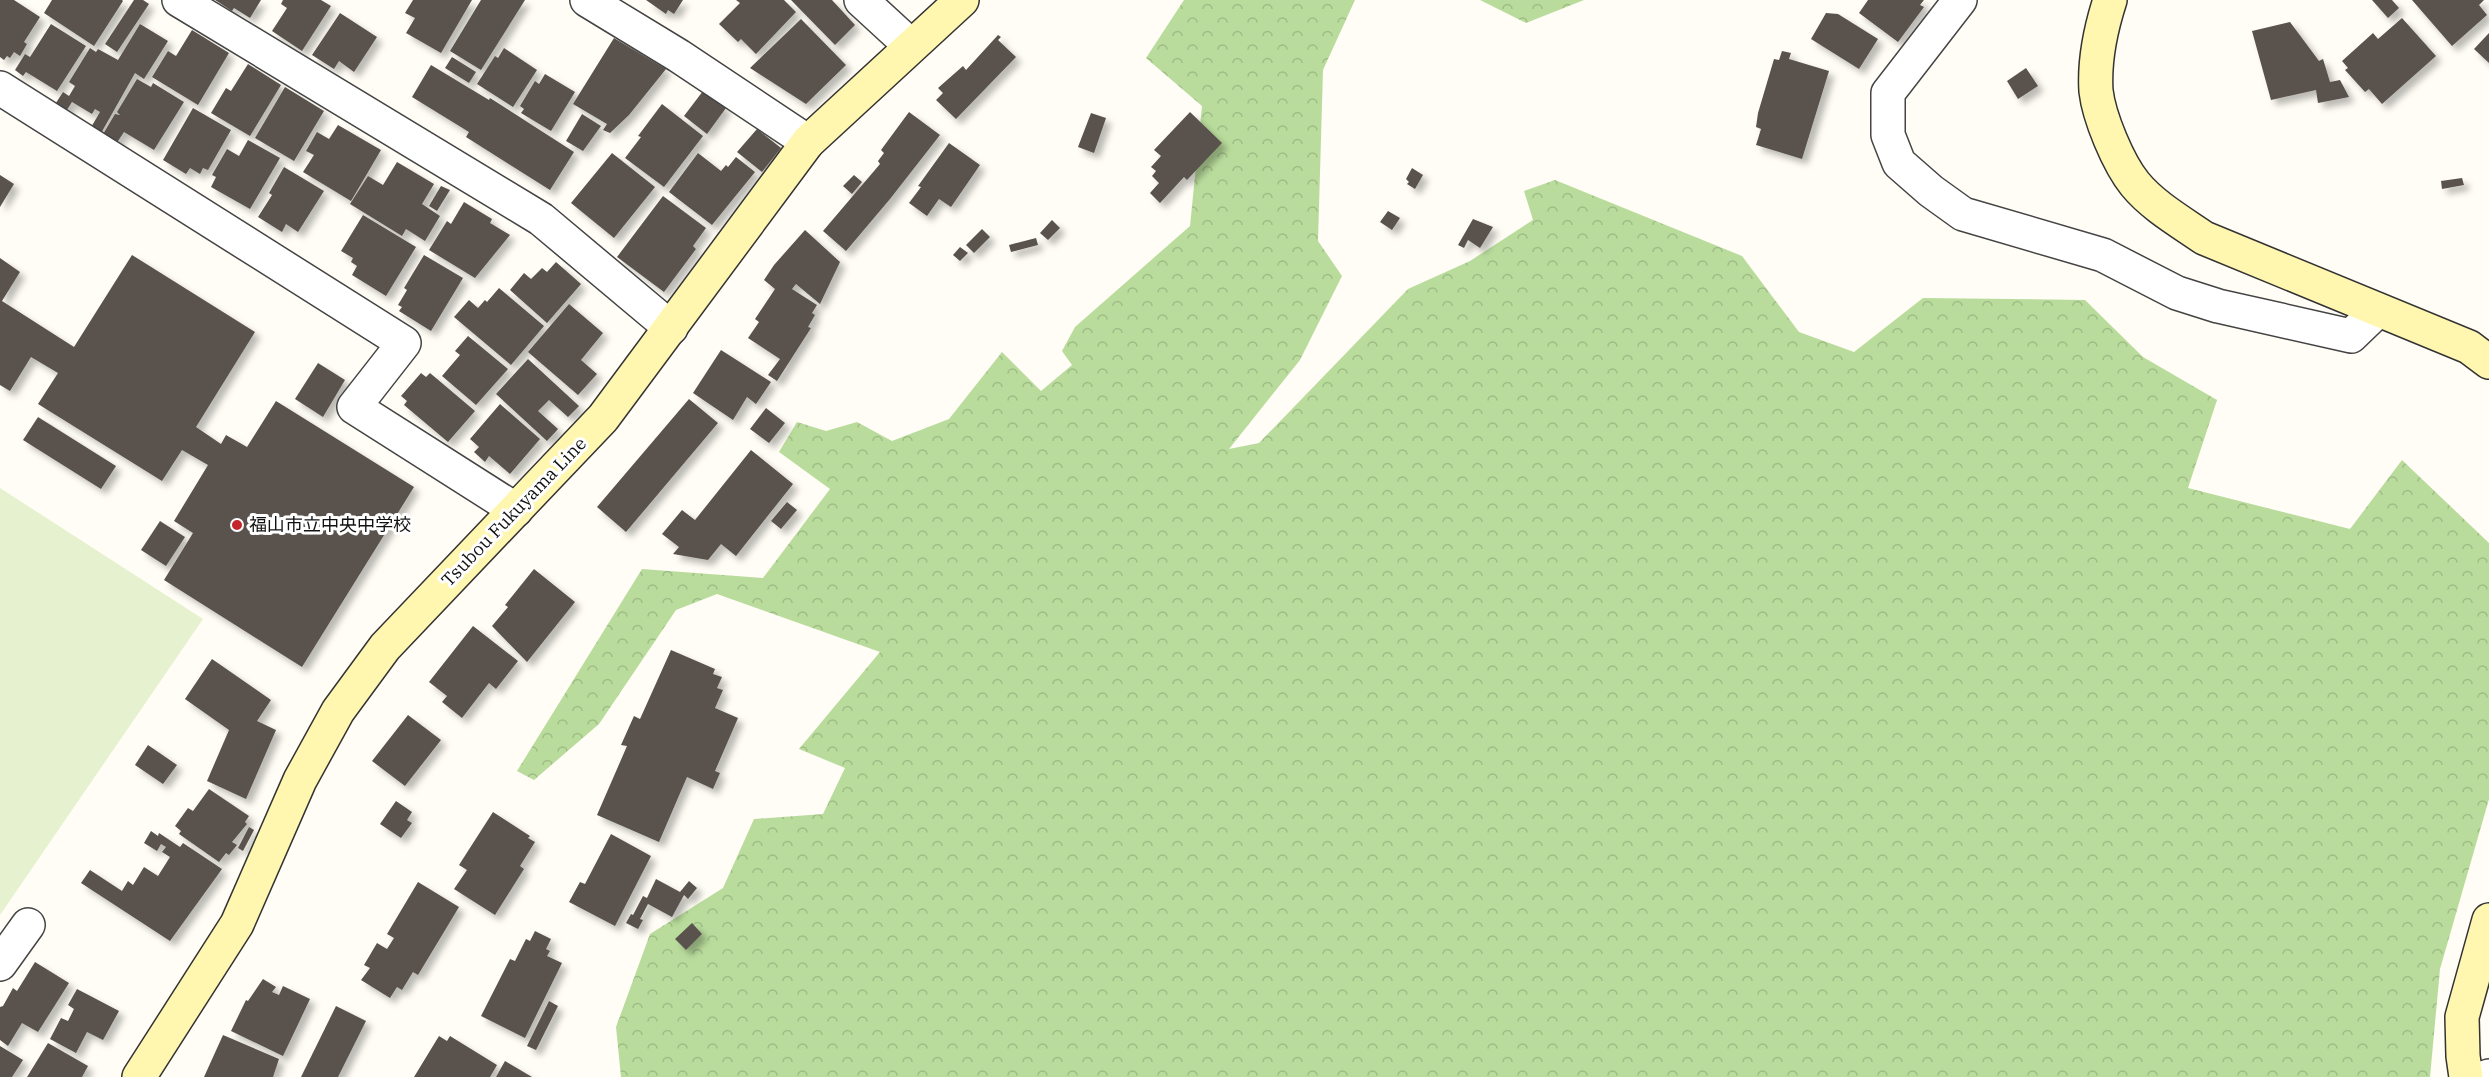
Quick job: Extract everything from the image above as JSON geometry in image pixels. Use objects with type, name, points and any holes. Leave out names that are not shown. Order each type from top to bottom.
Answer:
[{"type":"main road","name":"Tsubou Fukuyama Line","points":[[148,1074],[237,924],[300,780],[338,711],[385,647],[603,418],[808,142],[962,0]]},
{"type":"main road","points":[[2110,0],[2100,30],[2096,92],[2112,147],[2135,184],[2168,213],[2204,238],[2469,347],[2489,362]]},
{"type":"main road","points":[[2466,1077],[2462,1017],[2489,920]]},
{"type":"street","points":[[179,0],[541,219],[670,328]]},
{"type":"street","points":[[587,0],[679,56],[808,142]]},
{"type":"street","points":[[861,0],[911,46]]},
{"type":"street","points":[[1960,0],[1888,93],[1888,135],[1899,163],[1962,214],[2103,255],[2177,293],[2218,306],[2351,336],[2378,310]]},
{"type":"street","points":[[0,88],[404,343],[354,407],[516,510]]},
{"type":"street","points":[[0,964],[28,925]]},
{"type":"green space","points":[[1184,0],[1355,0],[1323,70],[1318,241],[1342,276],[1300,360],[1229,449],[1259,443],[1408,289],[1470,261],[1533,220],[1524,191],[1555,180],[1742,256],[1799,332],[1854,352],[1923,298],[2085,300],[2143,357],[2217,400],[2188,488],[2350,529],[2402,460],[2489,543],[2489,799],[2440,969],[2430,1077],[621,1077],[616,1027],[650,934],[723,888],[754,819],[823,814],[845,768],[799,749],[880,652],[717,594],[676,610],[599,724],[534,780],[517,771],[642,569],[763,578],[830,489],[779,452],[797,422],[826,431],[857,422],[892,441],[949,419],[1002,352],[1041,391],[1072,365],[1062,351],[1075,327],[1190,226],[1202,106],[1146,58]]},
{"type":"green space","points":[[1480,0],[1584,0],[1526,23]]},
{"type":"green space","points":[[0,488],[203,619],[0,915]]},
{"type":"building","points":[[0,0],[14,0],[40,17],[24,42],[27,44],[20,56],[14,52],[10,58],[7,56],[4,60],[0,57]]},
{"type":"building","points":[[52,0],[123,1],[94,46],[44,13]]},
{"type":"building","points":[[134,0],[143,0],[149,4],[117,52],[105,44]]},
{"type":"building","points":[[215,0],[261,0],[250,18],[234,8],[232,11]]},
{"type":"building","points":[[283,0],[321,0],[331,6],[302,51],[272,31],[287,8],[281,4]]},
{"type":"building","points":[[413,0],[472,0],[441,53],[406,33],[415,18],[405,13]]},
{"type":"building","points":[[481,0],[525,0],[481,70],[450,51]]},
{"type":"building","points":[[646,0],[683,0],[674,14],[668,10],[666,14]]},
{"type":"building","points":[[736,0],[784,0],[796,12],[756,54],[741,39],[738,42],[719,24],[740,3]]},
{"type":"building","points":[[791,0],[832,0],[855,25],[835,45]]},
{"type":"building","points":[[1868,0],[1924,0],[1920,5],[1924,7],[1898,42],[1859,13]]},
{"type":"building","points":[[2372,0],[2392,0],[2399,8],[2388,18]]},
{"type":"building","points":[[2412,0],[2484,0],[2479,5],[2487,15],[2452,46]]},
{"type":"building","points":[[340,13],[377,37],[354,72],[339,61],[334,69],[312,55]]},
{"type":"building","points":[[1826,13],[1838,14],[1878,39],[1859,69],[1811,39]]},
{"type":"building","points":[[2402,18],[2436,56],[2382,104],[2369,89],[2365,92],[2345,70],[2348,68],[2342,61],[2373,33],[2378,39]]},
{"type":"building","points":[[801,19],[846,65],[806,104],[750,68]]},
{"type":"building","points":[[2290,22],[2319,61],[2323,59],[2330,82],[2340,80],[2349,97],[2318,103],[2316,90],[2271,100],[2252,31]]},
{"type":"building","points":[[51,24],[86,46],[57,91],[26,72],[23,76],[15,70],[25,54],[30,57]]},
{"type":"building","points":[[140,24],[168,41],[144,79],[135,73],[100,135],[90,129],[100,112],[95,109],[92,114],[72,102],[65,113],[54,106],[63,92],[69,96],[75,86],[69,82],[90,48],[96,52],[98,49],[118,60]]},
{"type":"building","points":[[192,30],[229,53],[198,105],[152,77],[168,51],[176,56]]},
{"type":"building","points":[[2489,33],[2489,63],[2474,49]]},
{"type":"building","points":[[998,35],[1001,37],[998,40],[1016,57],[956,119],[936,100],[943,93],[938,88],[963,66],[966,70]]},
{"type":"building","points":[[614,38],[666,69],[629,115],[610,133],[603,130],[607,124],[573,104]]},
{"type":"building","points":[[504,48],[537,70],[513,107],[477,84],[495,56],[498,58]]},
{"type":"building","points":[[1782,51],[1791,53],[1789,59],[1829,71],[1802,159],[1756,145],[1761,129],[1756,127],[1758,113],[1774,59],[1779,60]]},
{"type":"building","points":[[452,57],[476,72],[469,83],[445,68]]},
{"type":"building","points":[[248,64],[281,85],[250,136],[211,113],[226,88],[231,91]]},
{"type":"building","points":[[431,65],[489,100],[490,98],[574,152],[550,190],[466,137],[469,132],[412,97]]},
{"type":"building","points":[[2026,68],[2038,86],[2018,99],[2007,81]]},
{"type":"building","points":[[545,74],[575,92],[551,131],[521,113],[524,109],[520,106],[535,81],[539,84]]},
{"type":"building","points":[[137,79],[151,87],[153,83],[184,102],[154,150],[124,132],[116,144],[102,136],[115,114],[120,115],[117,112]]},
{"type":"building","points":[[285,87],[324,111],[294,161],[255,138]]},
{"type":"building","points":[[703,91],[726,108],[707,134],[684,116]]},
{"type":"building","points":[[662,104],[703,136],[664,187],[625,158]]},
{"type":"building","points":[[193,108],[231,130],[208,170],[203,168],[200,174],[190,168],[186,174],[163,160]]},
{"type":"building","points":[[909,112],[940,135],[846,251],[823,231],[880,164],[878,161],[884,153],[881,150]]},
{"type":"building","points":[[1190,112],[1222,143],[1187,180],[1184,177],[1160,203],[1150,193],[1159,183],[1152,176],[1156,171],[1151,167],[1161,156],[1154,150]]},
{"type":"building","points":[[1091,113],[1106,118],[1094,153],[1078,147]]},
{"type":"building","points":[[582,114],[601,126],[583,151],[566,141]]},
{"type":"building","points":[[338,125],[381,150],[351,201],[303,172],[314,155],[306,151],[317,132],[329,139]]},
{"type":"building","points":[[757,129],[781,148],[762,172],[737,152]]},
{"type":"building","points":[[248,140],[280,158],[250,209],[211,187],[216,177],[212,175],[227,149],[239,156]]},
{"type":"building","points":[[949,143],[980,165],[951,207],[939,199],[927,216],[909,203],[921,187],[918,186]]},
{"type":"building","points":[[612,153],[655,187],[614,238],[571,203]]},
{"type":"building","points":[[698,153],[721,171],[726,165],[728,167],[736,157],[755,172],[712,225],[669,192]]},
{"type":"building","points":[[397,162],[434,184],[422,204],[440,216],[425,241],[406,229],[402,236],[350,204],[368,176],[383,185]]},
{"type":"building","points":[[284,167],[324,191],[298,232],[286,224],[282,232],[258,217],[272,195],[269,193]]},
{"type":"building","points":[[1412,168],[1423,175],[1415,189],[1407,184],[1409,182],[1406,179]]},
{"type":"building","points":[[0,175],[14,184],[0,207]]},
{"type":"building","points":[[854,175],[862,182],[852,194],[843,186]]},
{"type":"building","points":[[2462,178],[2464,185],[2442,189],[2441,181]]},
{"type":"building","points":[[441,186],[450,190],[437,211],[429,206]]},
{"type":"building","points":[[663,196],[706,228],[693,246],[696,249],[664,292],[617,257]]},
{"type":"building","points":[[464,202],[492,219],[490,223],[510,235],[475,278],[429,250],[447,221],[451,224]]},
{"type":"building","points":[[1388,211],[1400,218],[1392,230],[1380,222]]},
{"type":"building","points":[[363,215],[416,247],[386,296],[352,275],[357,266],[351,262],[353,258],[341,251]]},
{"type":"building","points":[[1473,219],[1493,227],[1480,248],[1468,240],[1464,248],[1458,245]]},
{"type":"building","points":[[1052,220],[1060,228],[1048,240],[1040,233]]},
{"type":"building","points":[[982,229],[990,237],[974,253],[966,245]]},
{"type":"building","points":[[805,230],[840,262],[820,304],[796,284],[792,289],[817,305],[812,313],[815,315],[808,327],[811,328],[777,381],[768,375],[780,359],[748,338],[759,322],[755,319],[775,289],[764,280]]},
{"type":"building","points":[[1036,238],[1038,245],[1011,252],[1009,245]]},
{"type":"building","points":[[960,247],[968,253],[960,261],[953,255]]},
{"type":"building","points":[[132,255],[255,332],[196,427],[221,444],[226,435],[247,447],[276,401],[414,487],[302,667],[164,580],[193,533],[174,521],[208,465],[182,450],[162,481],[38,404],[58,373],[31,357],[10,391],[0,385],[0,258],[20,272],[2,301],[74,347]]},
{"type":"building","points":[[424,255],[463,278],[431,331],[399,311],[402,307],[398,305],[407,290],[404,288]]},
{"type":"building","points":[[556,262],[581,284],[547,323],[510,290],[524,273],[531,279],[542,268],[547,272]]},
{"type":"building","points":[[499,288],[544,326],[511,365],[454,317],[469,300],[478,308],[485,300],[487,302]]},
{"type":"building","points":[[569,304],[603,333],[581,360],[597,374],[578,395],[528,352]]},
{"type":"building","points":[[468,336],[508,369],[476,405],[442,376],[460,355],[455,351]]},
{"type":"building","points":[[721,350],[771,382],[756,404],[747,397],[733,420],[693,393]]},
{"type":"building","points":[[528,359],[579,406],[568,417],[549,400],[538,411],[558,429],[547,441],[496,394]]},
{"type":"building","points":[[318,363],[345,380],[323,417],[295,399]]},
{"type":"building","points":[[421,373],[426,377],[430,373],[475,411],[448,442],[404,405],[407,401],[401,396]]},
{"type":"building","points":[[689,399],[718,423],[626,532],[597,507]]},
{"type":"building","points":[[500,404],[540,439],[510,474],[489,456],[485,462],[474,452],[479,447],[470,439]]},
{"type":"building","points":[[766,408],[785,423],[769,443],[750,429]]},
{"type":"building","points":[[38,417],[116,466],[101,489],[23,440]]},
{"type":"building","points":[[751,450],[793,484],[736,556],[721,544],[708,560],[673,554],[679,547],[662,534],[682,510],[695,520]]},
{"type":"building","points":[[787,502],[797,510],[781,529],[771,521]]},
{"type":"building","points":[[160,521],[185,537],[166,566],[141,550]]},
{"type":"building","points":[[534,569],[575,602],[527,662],[492,626],[508,607],[505,605]]},
{"type":"building","points":[[473,626],[518,661],[496,689],[489,683],[462,718],[442,702],[447,696],[429,682]]},
{"type":"building","points":[[671,650],[715,669],[713,674],[722,677],[717,688],[723,690],[715,708],[738,718],[715,771],[720,773],[713,789],[687,777],[659,842],[597,815],[627,746],[621,745],[634,716],[640,719]]},
{"type":"building","points":[[212,659],[271,700],[257,721],[276,730],[246,799],[207,781],[229,730],[185,699]]},
{"type":"building","points":[[408,715],[441,740],[405,786],[372,761]]},
{"type":"building","points":[[148,745],[177,765],[163,784],[135,765]]},
{"type":"building","points":[[209,789],[249,816],[245,822],[247,824],[232,842],[237,845],[219,862],[179,834],[181,831],[175,826],[188,808],[193,811]]},
{"type":"building","points":[[396,801],[412,812],[407,820],[412,823],[401,838],[380,824]]},
{"type":"building","points":[[493,812],[530,836],[528,838],[535,842],[520,866],[524,869],[495,915],[454,889],[467,870],[459,865]]},
{"type":"building","points":[[249,827],[254,830],[243,851],[238,848]]},
{"type":"building","points":[[151,831],[158,836],[159,833],[180,847],[183,843],[222,869],[170,941],[81,883],[90,870],[122,891],[128,881],[133,885],[144,867],[158,876],[170,857],[162,852],[166,847],[161,844],[157,851],[144,843]]},
{"type":"building","points":[[611,834],[651,856],[615,926],[569,902],[580,882],[585,884]]},
{"type":"building","points":[[656,879],[680,892],[689,881],[697,888],[688,899],[684,895],[672,917],[648,904],[640,919],[643,920],[638,929],[626,923],[643,896],[647,898]]},
{"type":"building","points":[[418,882],[459,907],[418,975],[413,972],[402,990],[397,987],[390,998],[361,980],[370,968],[364,965],[377,943],[387,949],[394,938],[387,934]]},
{"type":"building","points":[[692,923],[702,934],[686,950],[675,939]]},
{"type":"building","points":[[535,931],[551,939],[546,949],[550,951],[547,956],[562,963],[525,1038],[481,1016],[510,959],[515,961],[526,939],[530,941]]},
{"type":"building","points":[[35,962],[69,983],[38,1032],[22,1023],[8,1046],[0,1040],[0,1007],[3,1006],[13,988],[17,991]]},
{"type":"building","points":[[263,979],[276,987],[272,992],[279,995],[283,986],[310,999],[283,1056],[231,1031],[246,1000],[248,1001]]},
{"type":"building","points":[[77,989],[119,1011],[103,1040],[87,1032],[76,1053],[50,1039],[61,1018],[68,1021],[74,1009],[68,1005]]},
{"type":"building","points":[[549,1001],[558,1006],[536,1050],[527,1046]]},
{"type":"building","points":[[336,1006],[366,1021],[338,1077],[301,1077]]},
{"type":"building","points":[[223,1035],[279,1059],[273,1077],[204,1077]]},
{"type":"building","points":[[439,1036],[447,1041],[450,1036],[497,1065],[490,1077],[414,1077]]},
{"type":"building","points":[[48,1043],[88,1066],[82,1077],[27,1077]]},
{"type":"building","points":[[0,1046],[23,1060],[12,1077],[0,1077]]},
{"type":"building","points":[[505,1061],[532,1077],[496,1077]]},
{"type":"place","name":"福山市立中央中学校","points":[[237,525]]}]
